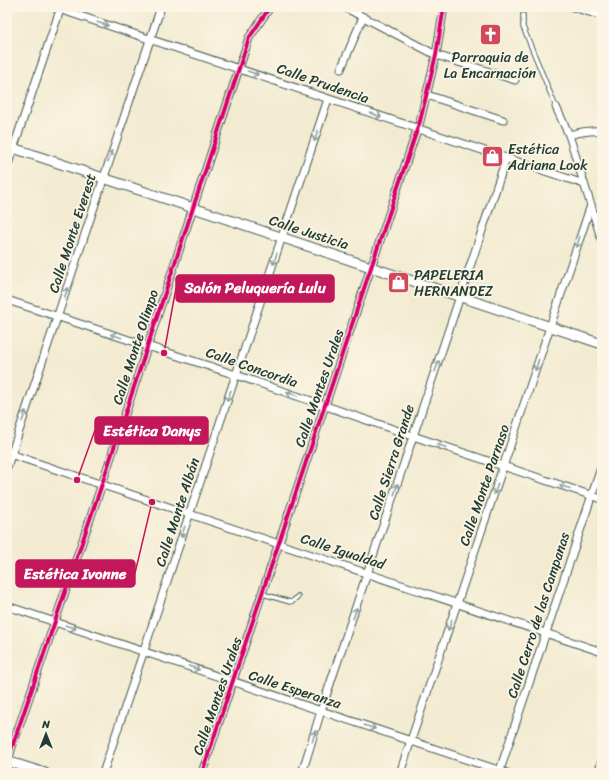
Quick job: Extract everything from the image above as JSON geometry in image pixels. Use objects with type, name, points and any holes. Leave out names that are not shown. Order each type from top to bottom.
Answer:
[{"type":"street","name":"Calle Monte Everest","points":[[7,467],[9,453],[58,317],[161,7]]},
{"type":"street","name":"Calle Monte Olimpo","points":[[8,763],[11,750],[102,484],[249,38],[270,7]]},
{"type":"street","points":[[344,7],[436,55],[515,80]]},
{"type":"street","name":"Calle Montes Urales","points":[[202,773],[417,129],[427,95],[436,55],[444,7]]},
{"type":"street","points":[[572,7],[602,16]]},
{"type":"street","name":"Calle Prudencia","points":[[58,8],[584,184]]},
{"type":"street","points":[[7,167],[10,147],[58,8]]},
{"type":"street","points":[[341,70],[363,17]]},
{"type":"street","points":[[427,95],[503,120]]},
{"type":"street","name":"Calle Monte Albán","points":[[103,773],[328,99]]},
{"type":"street","points":[[556,107],[569,135],[601,237]]},
{"type":"street","points":[[569,135],[581,131],[602,131]]},
{"type":"street","name":"Calle Justicia","points":[[10,147],[602,344]]},
{"type":"street","name":"Calle Sierra Grande","points":[[302,773],[321,711],[369,573],[413,436],[506,159]]},
{"type":"street","name":"Calle Monte Parnaso","points":[[400,773],[504,466],[590,205]]},
{"type":"street","name":"Calle Concordia","points":[[7,300],[236,375],[602,499]]},
{"type":"street","name":"Calle Igualdad","points":[[9,453],[602,652]]},
{"type":"street","name":"Calle Cerro de las Campanas","points":[[502,772],[546,633],[602,465]]},
{"type":"street","name":"Calle Esperanza","points":[[7,606],[502,772]]},
{"type":"street","points":[[598,773],[602,761]]},
{"type":"street","points":[[8,763],[45,773]]},
{"type":"lane","points":[[523,15],[523,27],[556,107]]},
{"type":"lane","points":[[263,594],[290,602],[298,596]]},
{"type":"cycle path","points":[[7,767],[11,750],[102,484],[249,38],[270,7]]},
{"type":"cycle path","points":[[202,773],[420,121],[436,55],[444,7]]},
{"type":"place","name":"Parroquia de La Encarnación","points":[[490,35]]},
{"type":"place","name":"Estética Adriana Look","points":[[492,157]]},
{"type":"place","name":"PAPELERIA HERNANDEZ","points":[[398,283]]},
{"type":"place","name":"Salón Peluquería Lulu","points":[[164,353]]},
{"type":"place","name":"Estética Danys","points":[[77,480]]},
{"type":"place","name":"Estética Ivonne","points":[[152,502]]}]
